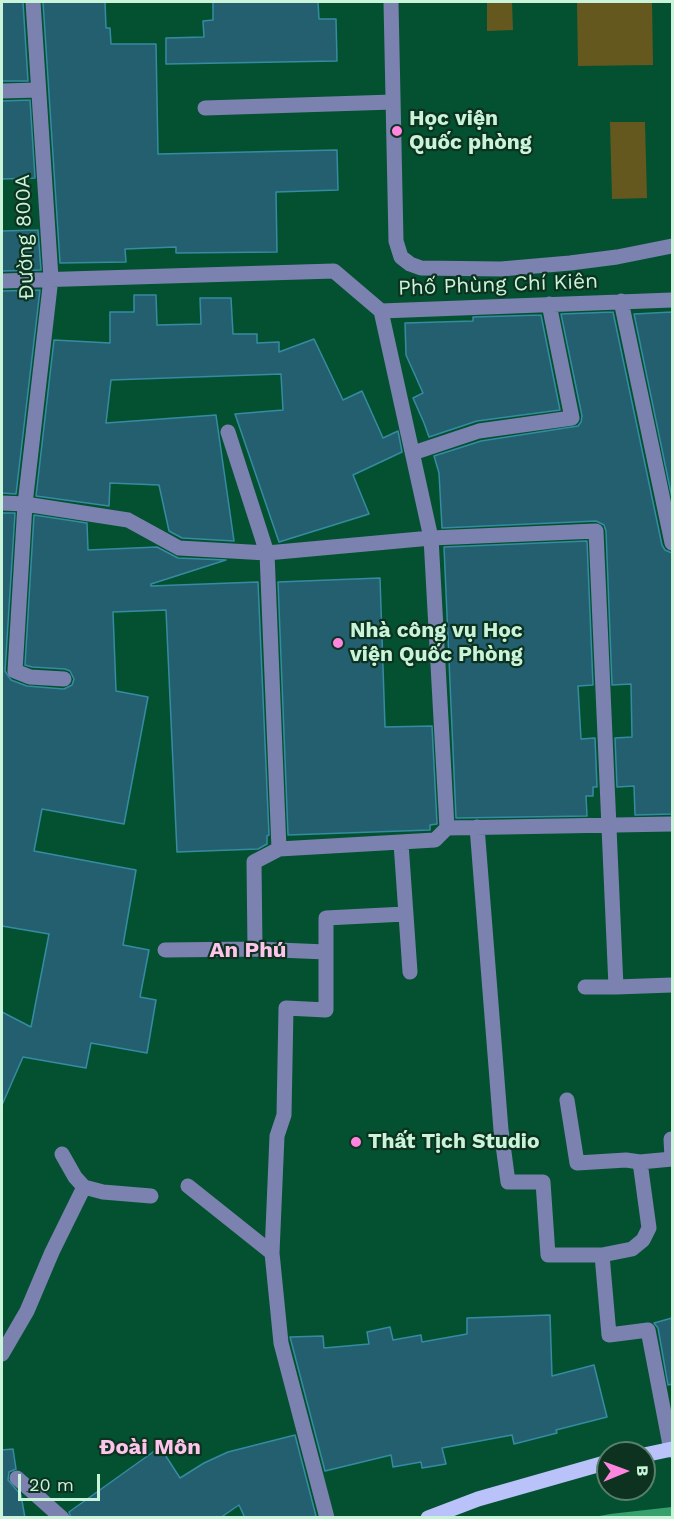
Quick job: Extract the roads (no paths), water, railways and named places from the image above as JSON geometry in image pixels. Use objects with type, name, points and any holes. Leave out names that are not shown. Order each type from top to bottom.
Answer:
[{"type":"main road","points":[[656,1453],[672,1450]]},
{"type":"main road","points":[[428,1518],[478,1499],[596,1465]]},
{"type":"street","name":"Đường 800A","points":[[33,2],[51,278],[25,504],[15,671],[30,677],[64,679]]},
{"type":"street","points":[[391,2],[396,241],[401,257],[421,268],[536,267],[617,257],[672,246]]},
{"type":"street","points":[[2,91],[38,90]]},
{"type":"street","points":[[206,108],[393,102]]},
{"type":"street","name":"Phố Phùng Chí Kiên","points":[[2,281],[334,271],[381,311],[672,300]]},
{"type":"street","points":[[621,301],[672,543]]},
{"type":"street","points":[[413,453],[478,431],[572,418],[549,304]]},
{"type":"street","points":[[381,311],[431,538],[447,828]]},
{"type":"street","points":[[228,432],[267,553],[279,849]]},
{"type":"street","points":[[2,503],[25,504],[128,520],[179,548],[267,553],[431,538],[596,531],[616,987]]},
{"type":"street","points":[[255,949],[254,862],[279,849],[435,840],[447,828],[672,824]]},
{"type":"street","points":[[477,827],[501,1131],[508,1182],[543,1182],[548,1255],[602,1255],[632,1249],[643,1240],[649,1228],[640,1162]]},
{"type":"street","points":[[401,843],[410,972]]},
{"type":"street","points":[[327,1518],[281,1343],[272,1253],[277,1136],[284,1115],[286,1008],[326,1010],[326,918],[405,914]]},
{"type":"street","points":[[165,950],[255,949],[326,952]]},
{"type":"street","points":[[585,987],[672,986]]},
{"type":"street","points":[[567,1100],[577,1162],[626,1160],[640,1162],[672,1158],[671,1139]]},
{"type":"street","points":[[62,1154],[75,1177],[84,1186],[103,1192],[151,1196]]},
{"type":"street","points":[[2,1354],[27,1311],[84,1186]]},
{"type":"street","points":[[188,1186],[272,1253]]},
{"type":"street","points":[[602,1255],[609,1335],[648,1330],[668,1415],[672,1450]]},
{"type":"street","points":[[17,1478],[62,1518]]},
{"type":"place","name":"Học viện Quốc phòng","points":[[397,131]]},
{"type":"place","name":"Nhà công vụ Học viện Quốc Phòng","points":[[338,643]]},
{"type":"place","name":"Thất Tịch Studio","points":[[356,1142]]},
{"type":"district","name":"An Phú","points":[[248,951]]},
{"type":"district","name":"Đoài Môn","points":[[150,1448]]}]
